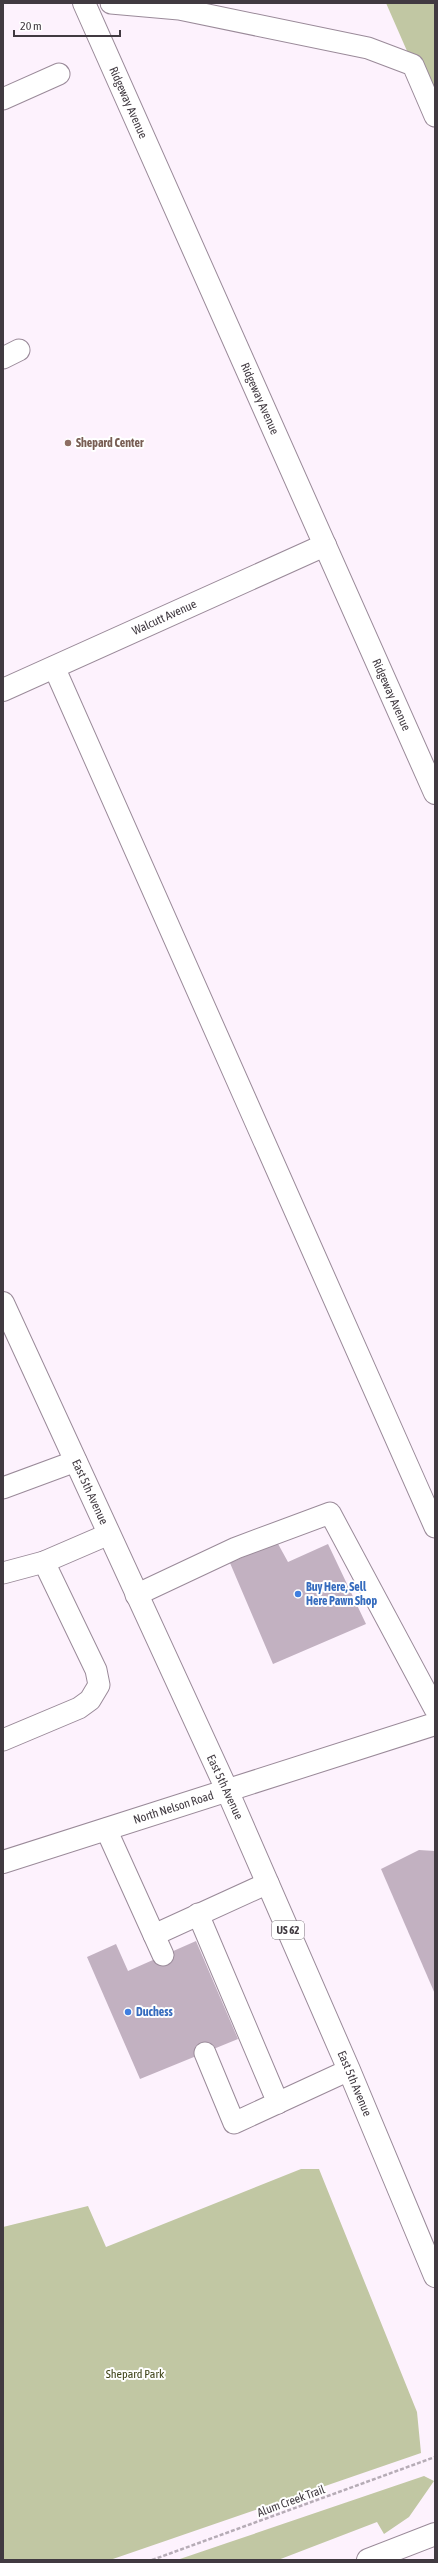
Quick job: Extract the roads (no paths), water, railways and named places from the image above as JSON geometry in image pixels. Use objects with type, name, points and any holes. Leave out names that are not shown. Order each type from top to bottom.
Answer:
[{"type":"main road","name":"Ridgeway Avenue","points":[[84,3],[435,794]]},
{"type":"main road","name":"Walcutt Avenue","points":[[3,690],[325,545]]},
{"type":"main road","name":"East 5th Avenue","points":[[3,1303],[227,1790],[349,2070],[435,2276]]},
{"type":"main road","name":"North Nelson Road","points":[[3,1862],[435,1724]]},
{"type":"main road","points":[[368,2560],[435,2534]]},
{"type":"lane","points":[[110,3],[179,9],[368,48],[413,66],[435,116]]},
{"type":"lane","points":[[3,99],[59,74]]},
{"type":"lane","points":[[54,667],[435,1527]]},
{"type":"lane","points":[[3,1488],[76,1462]]},
{"type":"lane","points":[[136,1595],[236,1548],[330,1513],[435,1709]]},
{"type":"lane","points":[[3,1573],[37,1563],[109,1534]]},
{"type":"lane","points":[[3,1740],[79,1708],[90,1700],[99,1685],[96,1670],[37,1563]]},
{"type":"lane","points":[[106,1829],[163,1955]]},
{"type":"lane","points":[[154,1935],[268,1883]]},
{"type":"lane","points":[[198,1914],[278,2103]]},
{"type":"lane","points":[[205,2053],[234,2123],[349,2070]]},
{"type":"place","name":"Shepard Center","points":[[68,443]]},
{"type":"place","name":"Buy Here, Sell Here Pawn Shop","points":[[298,1594]]},
{"type":"place","name":"Duchess","points":[[128,2012]]},
{"type":"park label","name":"Shepard Park","points":[[135,2374]]}]
